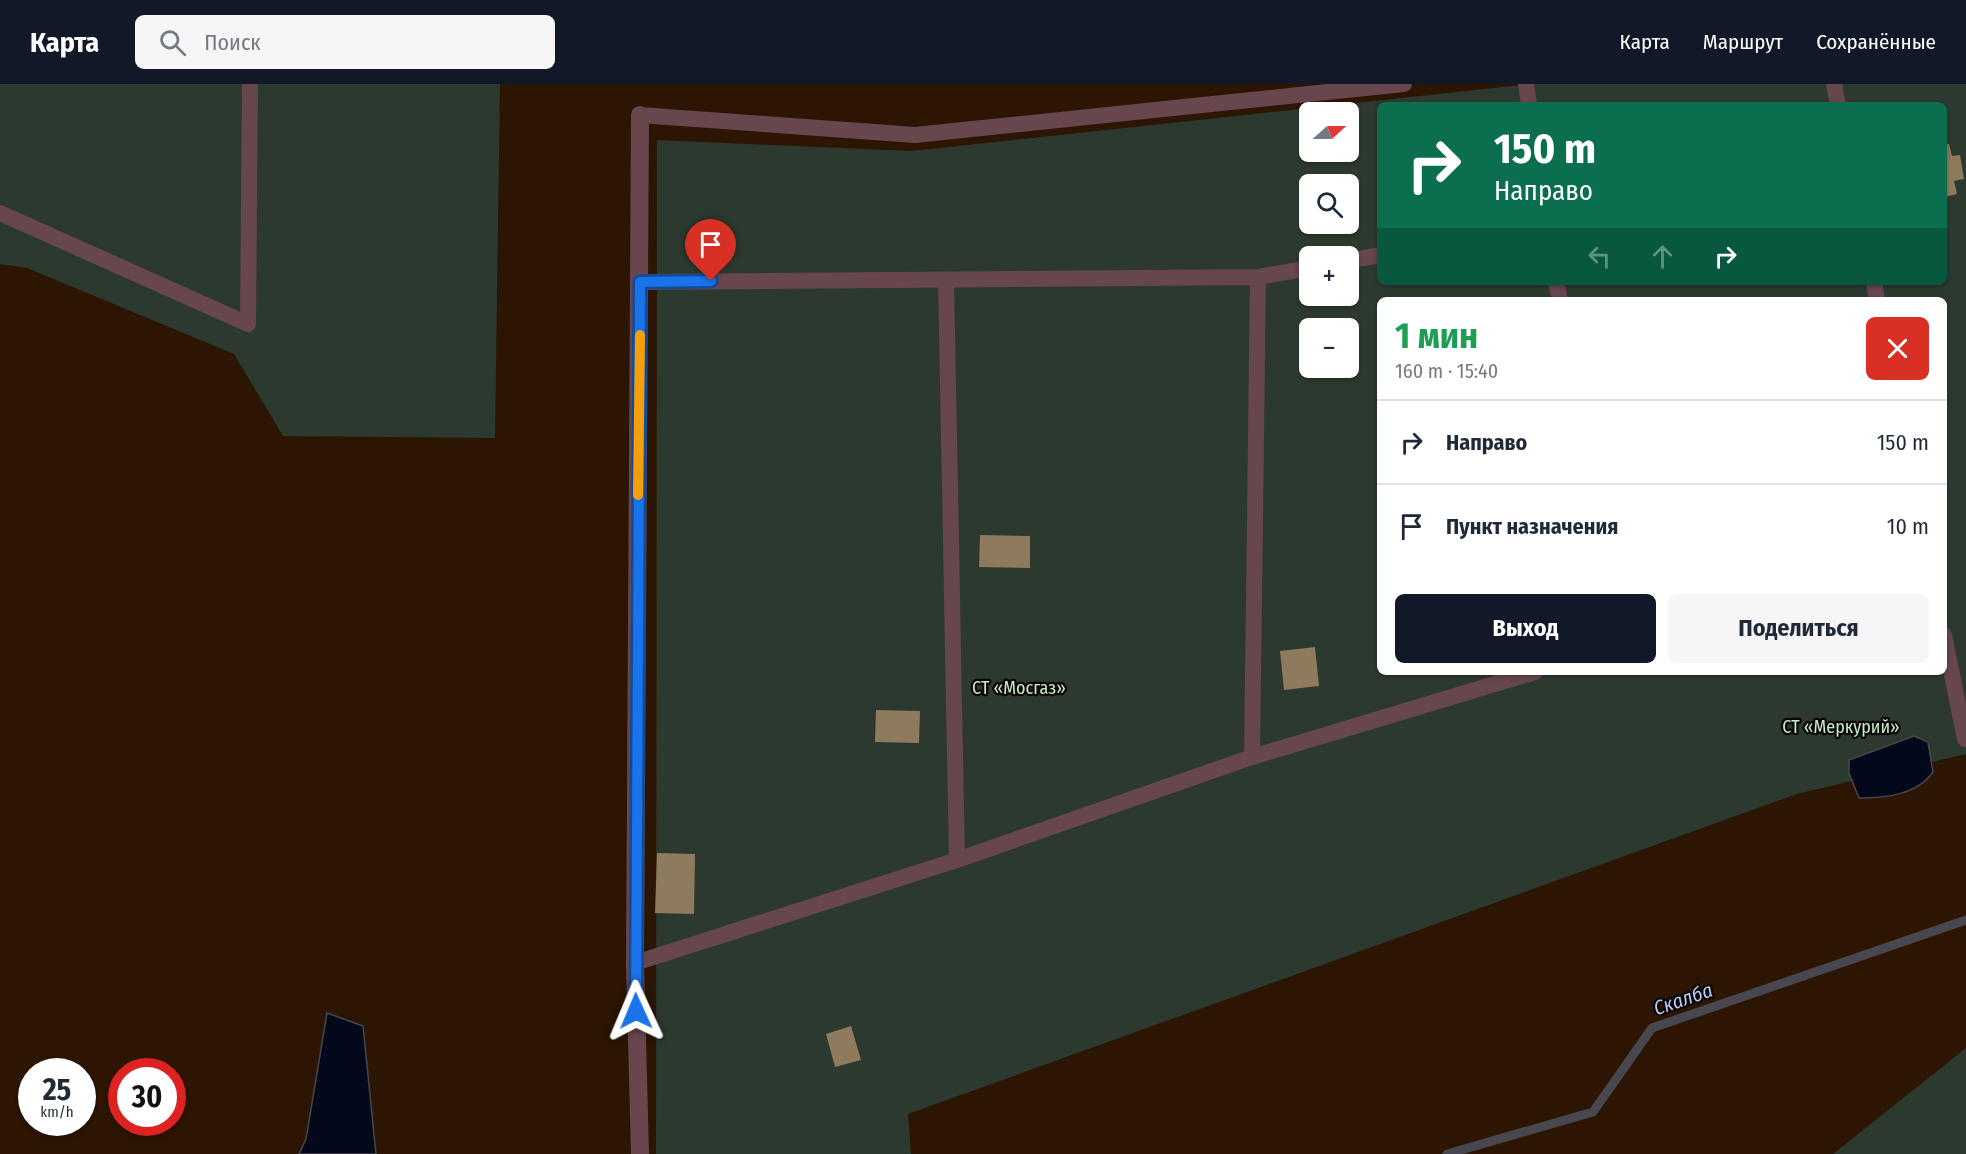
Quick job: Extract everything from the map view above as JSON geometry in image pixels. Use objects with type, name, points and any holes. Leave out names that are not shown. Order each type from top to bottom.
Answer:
[{"type":"street","points":[[640,115],[635,963],[640,1154]]},
{"type":"lane","points":[[0,213],[248,324],[250,84]]},
{"type":"lane","points":[[640,115],[915,135],[1404,84]]},
{"type":"lane","points":[[1526,84],[1529,102]]},
{"type":"lane","points":[[1834,84],[1837,102]]},
{"type":"lane","points":[[1359,259],[1377,256]]},
{"type":"lane","points":[[640,282],[1258,276],[1299,270]]},
{"type":"lane","points":[[1252,757],[1258,276]]},
{"type":"lane","points":[[946,280],[957,860]]},
{"type":"lane","points":[[1947,650],[1965,739]]},
{"type":"lane","points":[[635,963],[957,860],[1252,757],[1525,675]]},
{"type":"green space","points":[[0,84],[500,84],[495,438],[283,436],[234,354],[27,268],[0,264]]},
{"type":"green space","name":"СТ «Мосгаз»","points":[[1530,84],[1966,84],[1966,754],[1797,794],[908,1114],[911,1154],[656,1154],[657,140],[911,151],[1299,109],[1299,162],[1359,162],[1359,103]]},
{"type":"green space","points":[[1966,1048],[1966,1154],[1833,1154]]},
{"type":"water","points":[[1914,736],[1928,742],[1933,772],[1926,780],[1900,794],[1859,798],[1849,773],[1849,760]]},
{"type":"water","points":[[327,1013],[363,1026],[376,1154],[299,1154],[306,1139]]},
{"type":"building","points":[[1947,144],[1949,144],[1952,156],[1960,155],[1964,179],[1954,181],[1957,194],[1947,196]]},
{"type":"building","points":[[980,535],[1030,536],[1030,568],[979,567]]},
{"type":"building","points":[[1315,647],[1319,686],[1284,690],[1280,651]]},
{"type":"building","points":[[876,710],[920,711],[919,743],[875,742]]},
{"type":"building","points":[[657,853],[695,854],[694,914],[655,913]]},
{"type":"building","points":[[851,1026],[861,1060],[835,1067],[826,1034]]},
{"type":"waterway","name":"Скалба","points":[[1447,1154],[1593,1112],[1652,1028],[1966,920]]},
{"type":"slow traffic","points":[[638,495],[640,335]]},
{"type":"route","points":[[636,1011],[640,282],[711,281]]},
{"type":"park label","name":"СТ «Меркурий»","points":[[1841,727]]}]
